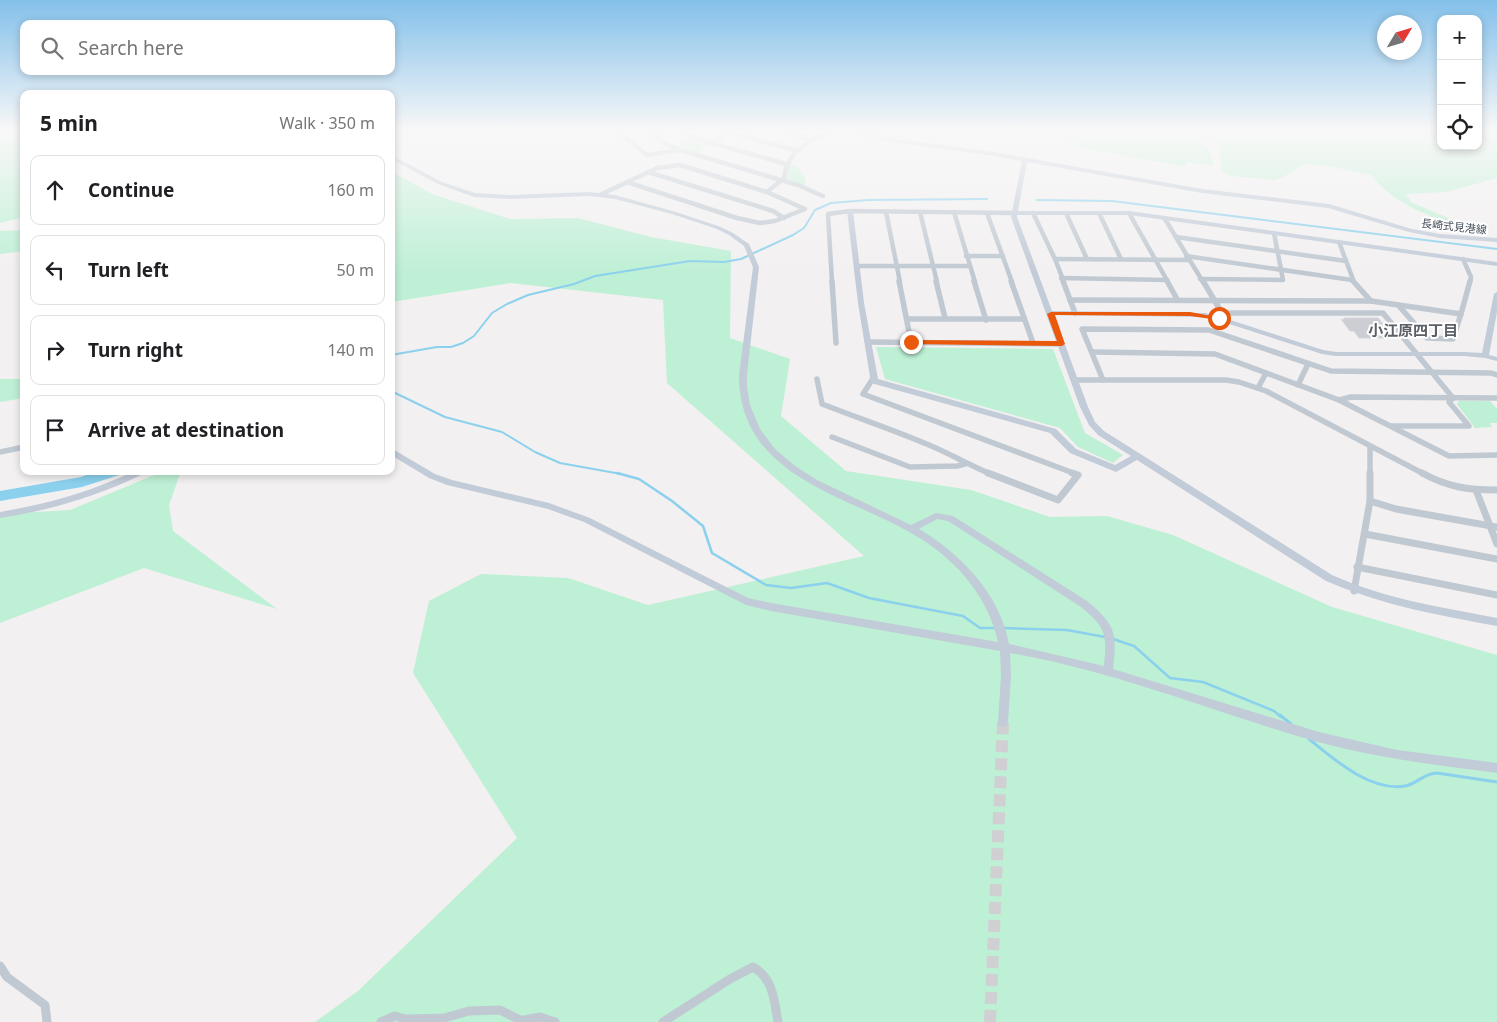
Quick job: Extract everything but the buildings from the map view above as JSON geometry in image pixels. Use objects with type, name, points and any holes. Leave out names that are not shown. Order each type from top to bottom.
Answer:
[{"type":"street","points":[[430,178],[474,195],[496,197],[600,195],[629,199],[705,223],[725,231],[747,245],[756,267],[743,375],[744,393],[748,410],[758,432],[784,461],[813,482],[827,491],[911,529],[952,558],[974,583],[986,598],[1000,630],[1006,667],[1003,722]]},
{"type":"street","points":[[600,195],[636,178]]},
{"type":"street","points":[[666,178],[773,211],[784,218]]},
{"type":"street","points":[[627,182],[749,221],[768,223],[804,209],[767,192],[721,178]]},
{"type":"street","points":[[775,178],[813,190],[823,196]]},
{"type":"street","points":[[1021,178],[1014,218],[1084,407],[1092,423],[1101,433],[1329,578],[1354,591],[1497,622]]},
{"type":"street","name":"長崎式見港線","points":[[1125,178],[1218,194],[1312,203],[1351,212],[1411,231],[1440,236],[1497,240]]},
{"type":"street","points":[[767,192],[783,180]]},
{"type":"street","points":[[817,379],[822,404],[929,445],[960,459],[965,464],[1058,500],[1078,475],[998,446],[939,420],[863,394],[872,380],[850,212]]},
{"type":"street","points":[[836,343],[828,214],[850,212],[1129,213],[1497,264]]},
{"type":"street","points":[[886,212],[911,342]]},
{"type":"street","points":[[920,212],[945,318]]},
{"type":"street","points":[[954,212],[986,320]]},
{"type":"street","points":[[1033,212],[1075,313]]},
{"type":"street","points":[[988,213],[1033,343]]},
{"type":"street","points":[[1066,213],[1087,259]]},
{"type":"street","points":[[1099,213],[1121,259]]},
{"type":"street","points":[[1129,213],[1177,299]]},
{"type":"street","points":[[1164,219],[1214,300],[1220,315],[1322,352],[1336,354],[1464,354],[1497,359]]},
{"type":"street","points":[[1200,279],[1283,280],[1274,233]]},
{"type":"street","points":[[1176,238],[1346,261]]},
{"type":"street","points":[[1340,242],[1352,280],[1371,301]]},
{"type":"street","points":[[966,256],[1003,256]]},
{"type":"street","points":[[1054,259],[1155,260],[1187,258],[1352,280]]},
{"type":"street","points":[[1400,306],[1427,338],[1453,338],[1471,277],[1463,258]]},
{"type":"street","points":[[856,266],[969,266]]},
{"type":"street","points":[[1061,278],[1167,280]]},
{"type":"street","points":[[1485,356],[1497,294]]},
{"type":"street","points":[[1070,300],[1371,301],[1461,314]]},
{"type":"street","points":[[1051,314],[1220,315],[1383,313],[1453,398]]},
{"type":"street","points":[[907,319],[1024,319]]},
{"type":"street","points":[[1103,380],[1082,329],[1209,330],[1331,371],[1491,373],[1497,375]]},
{"type":"street","points":[[868,342],[1062,344]]},
{"type":"street","points":[[1093,352],[1215,354],[1339,400],[1449,456],[1497,455]]},
{"type":"street","points":[[1298,385],[1308,364]]},
{"type":"street","points":[[1258,388],[1266,373]]},
{"type":"street","points":[[872,380],[1053,431],[1073,451],[1116,469],[1137,456]]},
{"type":"street","points":[[1075,380],[1226,380],[1258,388],[1443,484],[1476,490],[1497,490]]},
{"type":"street","points":[[1339,400],[1351,397],[1497,398]]},
{"type":"street","points":[[1390,426],[1469,426],[1449,402],[1453,398]]},
{"type":"street","points":[[832,438],[910,467],[957,466],[965,464]]},
{"type":"street","points":[[1354,591],[1370,501],[1370,447]]},
{"type":"street","points":[[0,452],[20,448]]},
{"type":"street","points":[[395,453],[432,476],[450,483],[549,506],[588,520],[746,601],[771,607],[987,643],[1108,672],[1319,738],[1397,755],[1497,768]]},
{"type":"street","points":[[0,515],[38,510],[88,495],[133,475]]},
{"type":"street","points":[[1476,490],[1494,527],[1497,544]]},
{"type":"street","points":[[1370,501],[1396,508],[1494,527]]},
{"type":"street","points":[[911,529],[936,516],[950,518],[1084,604],[1104,622],[1112,636],[1108,672]]},
{"type":"street","points":[[1365,534],[1497,559]]},
{"type":"street","points":[[1357,567],[1497,595]]},
{"type":"street","points":[[0,966],[7,977],[45,1005],[47,1022]]},
{"type":"street","points":[[663,1022],[730,979],[753,967],[762,970],[771,985],[778,1022]]},
{"type":"street","points":[[381,1022],[395,1016],[406,1019],[444,1018],[469,1011],[500,1010],[518,1021],[540,1017],[555,1022]]},
{"type":"green space","points":[[0,178],[20,178],[20,218],[0,223]]},
{"type":"green space","points":[[395,178],[403,178],[432,194],[510,219],[578,218],[651,237],[731,251],[730,338],[790,359],[781,416],[846,471],[971,490],[1050,517],[1107,516],[1173,535],[1332,607],[1497,655],[1497,1022],[315,1022],[358,991],[517,838],[413,673],[429,601],[481,574],[568,578],[648,605],[864,556],[667,383],[663,300],[511,283],[395,301]]},
{"type":"green space","points":[[805,178],[805,185],[787,179]]},
{"type":"green space","points":[[1250,178],[1281,178],[1275,180]]},
{"type":"green space","points":[[1373,178],[1497,178],[1447,192],[1406,194],[1411,202],[1476,230],[1432,217],[1392,196]]},
{"type":"green space","points":[[20,230],[20,252],[0,254],[0,231]]},
{"type":"green space","points":[[876,347],[1053,349],[1085,433],[1123,455],[1113,463],[1078,447],[1060,428],[885,379]]},
{"type":"green space","points":[[0,379],[20,379],[20,399],[0,402]]},
{"type":"green space","points":[[1459,401],[1490,401],[1497,409],[1497,423],[1490,423],[1492,427],[1475,428],[1457,404]]},
{"type":"green space","points":[[154,475],[180,475],[169,505],[173,531],[277,609],[144,568],[0,623],[0,514],[70,510]]},
{"type":"waterway","points":[[395,354],[437,347],[451,347],[463,343],[474,336],[492,313],[507,304],[528,295],[574,284],[595,276],[690,261],[724,262],[741,259],[793,235],[804,228],[815,210],[831,203],[868,200],[987,199]]},
{"type":"waterway","points":[[1037,200],[1112,201],[1497,249]]},
{"type":"waterway","points":[[395,393],[445,417],[502,432],[535,452],[560,463],[620,474]]},
{"type":"waterway","points":[[620,474],[639,479],[672,501],[703,526],[712,553],[766,585],[791,588],[827,583],[869,598],[963,616],[980,628],[996,628]]},
{"type":"waterway","points":[[0,496],[82,482],[102,475]]},
{"type":"waterway","points":[[1002,628],[1067,630],[1105,637]]},
{"type":"waterway","points":[[1113,639],[1134,646],[1170,678],[1203,682],[1274,711],[1281,717]]},
{"type":"waterway","points":[[1280,715],[1291,724]]},
{"type":"waterway","points":[[1309,739],[1353,772],[1366,779],[1392,787],[1405,786],[1432,773],[1497,782]]},
{"type":"tunnel","points":[[990,1022],[1003,722]]},
{"type":"district","name":"小江原四丁目","points":[[1413,330]]},
{"type":"route","points":[[911,342],[1062,344],[1051,314],[1190,314],[1219,318]]}]
